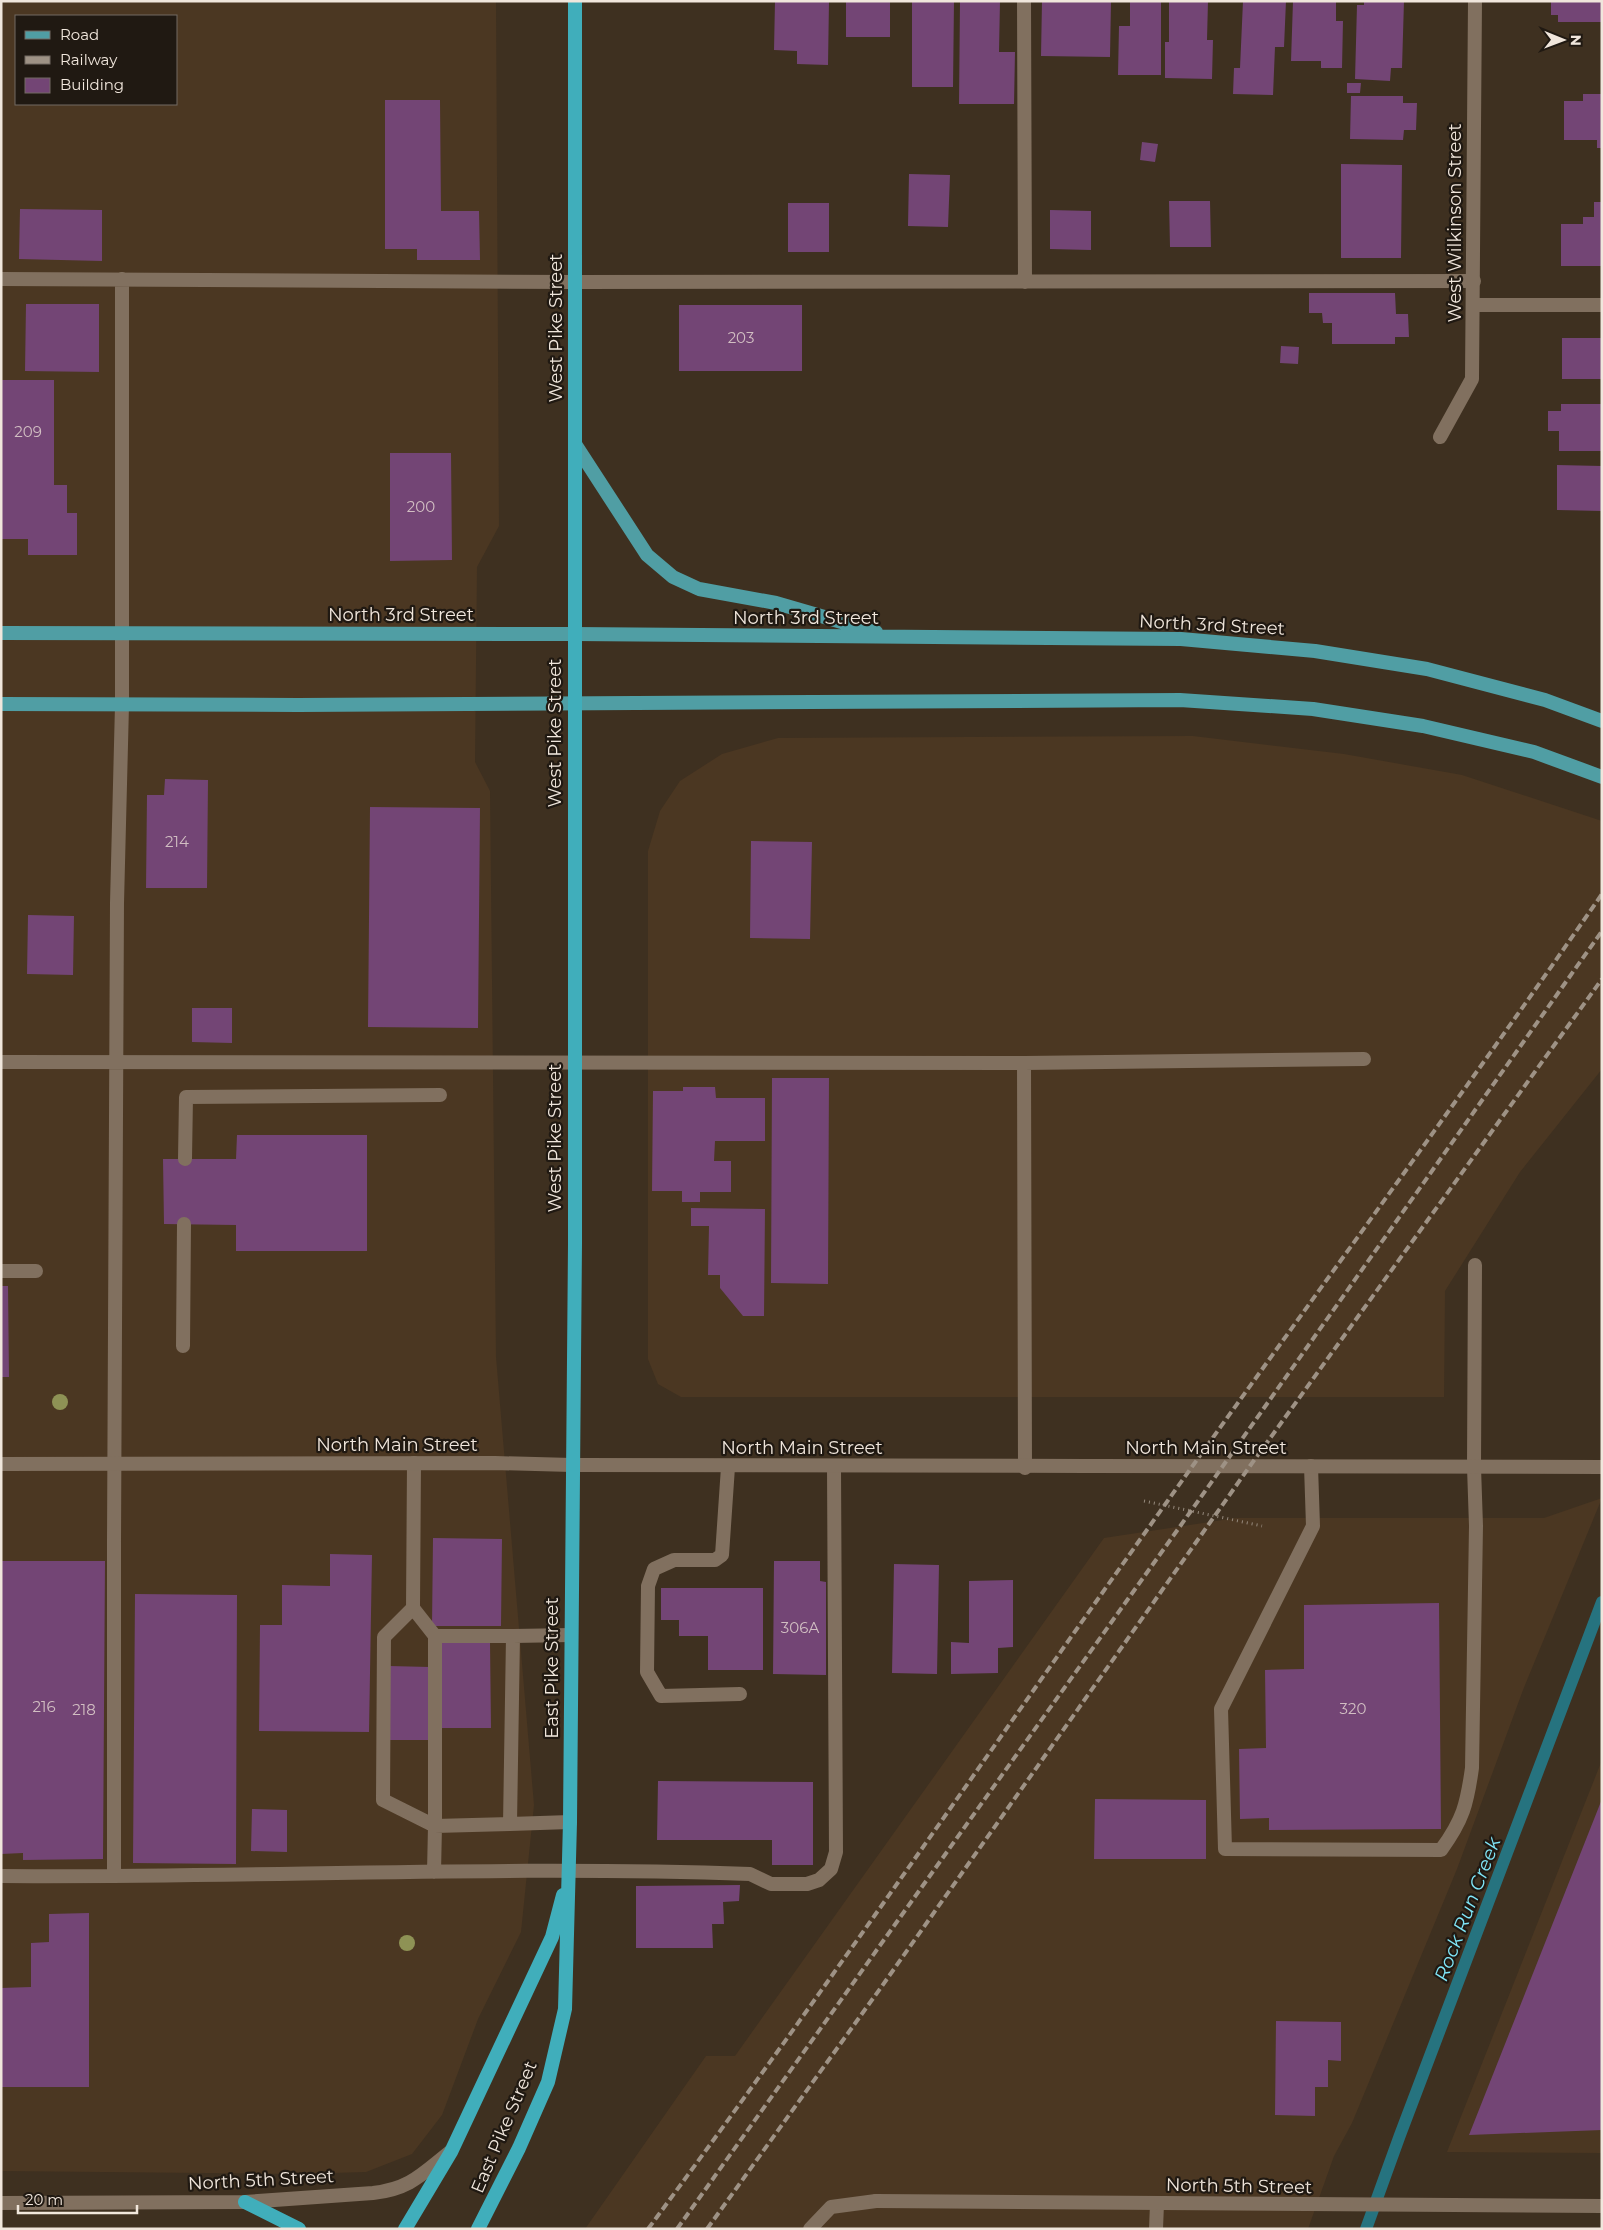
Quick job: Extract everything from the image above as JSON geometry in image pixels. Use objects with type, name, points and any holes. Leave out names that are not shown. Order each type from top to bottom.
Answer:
[{"type":"highway","name":"West Pike Street","points":[[572,1465],[575,1244],[575,1]]},
{"type":"highway","name":"East Pike Street","points":[[481,2224],[519,2148],[548,2082],[565,2009],[570,1822],[572,1465]]},
{"type":"highway","name":"East Pike Street","points":[[405,2229],[451,2152],[552,1937],[569,1870]]},
{"type":"highway","points":[[244,2202],[299,2229]]},
{"type":"main road","points":[[575,444],[647,555],[673,577],[699,589],[776,603],[894,637]]},
{"type":"main road","name":"North 3rd Street","points":[[1,633],[574,634],[1181,639],[1315,651],[1427,670],[1545,700],[1602,721]]},
{"type":"main road","points":[[1,704],[1180,700],[1313,709],[1423,726],[1534,752],[1602,776]]},
{"type":"street","points":[[1024,1],[1025,282]]},
{"type":"street","name":"West Wilkinson Street","points":[[1440,437],[1472,379],[1475,1]]},
{"type":"street","points":[[1,278],[575,282],[1474,281]]},
{"type":"street","points":[[114,1876],[118,903],[122,705],[122,279]]},
{"type":"street","points":[[1473,305],[1602,305]]},
{"type":"street","points":[[1,1062],[1024,1063],[1364,1059]]},
{"type":"street","points":[[1024,1063],[1025,1468]]},
{"type":"street","points":[[185,1159],[186,1097],[440,1095]]},
{"type":"street","points":[[183,1346],[184,1224]]},
{"type":"street","points":[[1311,1466],[1313,1526],[1221,1709],[1225,1849],[1441,1850],[1453,1833],[1467,1803],[1472,1768],[1476,1526],[1474,1466],[1475,1265]]},
{"type":"street","points":[[1,1271],[36,1271]]},
{"type":"street","name":"North Main Street","points":[[1,1464],[414,1464],[1025,1468],[1474,1466],[1602,1468]]},
{"type":"street","points":[[414,1464],[413,1608],[435,1636],[434,1872]]},
{"type":"street","points":[[728,1467],[722,1555],[716,1560],[674,1560],[654,1569],[648,1586],[647,1672],[661,1696],[740,1694]]},
{"type":"street","points":[[1,1876],[569,1870],[750,1874],[771,1884],[807,1884],[819,1880],[831,1869],[836,1852],[834,1467]]},
{"type":"street","points":[[413,1608],[384,1638],[383,1800],[435,1826],[570,1822]]},
{"type":"street","points":[[435,1636],[571,1635]]},
{"type":"street","points":[[510,1824],[513,1636]]},
{"type":"street","name":"North 5th Street","points":[[1,2203],[244,2202],[387,2192],[410,2184],[451,2152]]},
{"type":"street","name":"North 5th Street","points":[[810,2229],[831,2207],[876,2201],[1320,2206],[1602,2206]]},
{"type":"street","points":[[1156,2229],[1157,2204]]},
{"type":"path","points":[[1144,1501],[1262,1526]]},
{"type":"shaded area","points":[[1,1],[496,1],[499,526],[477,567],[475,762],[490,791],[496,1357],[534,1805],[521,1932],[478,2019],[442,2115],[412,2154],[366,2172],[295,2174],[1,2171]]},
{"type":"shaded area","points":[[1193,736],[1344,754],[1462,775],[1602,821],[1602,1069],[1520,1172],[1445,1291],[1444,1397],[681,1397],[658,1384],[648,1359],[648,851],[660,811],[680,781],[722,754],[778,738]]},
{"type":"shaded area","points":[[1602,1498],[1523,1690],[1457,1869],[1352,2123],[1334,2156],[1308,2229],[585,2229],[706,2056],[735,2056],[1104,1538],[1236,1518],[1544,1518]]},
{"type":"shaded area","points":[[1602,1760],[1602,2153],[1447,2152]]},
{"type":"building","points":[[775,1],[829,1],[828,65],[797,64],[797,51],[774,50]]},
{"type":"building","points":[[846,1],[890,1],[890,37],[846,37]]},
{"type":"building","points":[[912,1],[954,1],[953,87],[912,87]]},
{"type":"building","points":[[960,1],[1000,1],[999,52],[1015,52],[1014,104],[959,104]]},
{"type":"building","points":[[1042,1],[1111,1],[1110,57],[1041,56]]},
{"type":"building","points":[[1130,1],[1161,1],[1161,75],[1118,75],[1119,26],[1130,26]]},
{"type":"building","points":[[1169,1],[1208,1],[1207,40],[1213,40],[1212,79],[1165,78],[1165,42],[1169,42]]},
{"type":"building","points":[[1243,1],[1286,1],[1284,47],[1275,47],[1273,95],[1233,94],[1234,68],[1240,68]]},
{"type":"building","points":[[1293,1],[1336,1],[1336,21],[1343,21],[1342,68],[1321,68],[1321,61],[1291,61]]},
{"type":"building","points":[[1364,1],[1404,1],[1402,68],[1391,68],[1390,81],[1355,79],[1357,5],[1364,5]]},
{"type":"building","points":[[1551,1],[1602,1],[1602,22],[1558,22],[1558,15],[1551,15]]},
{"type":"building","points":[[1347,83],[1361,83],[1360,93],[1347,93]]},
{"type":"building","points":[[1583,94],[1602,94],[1602,148],[1597,148],[1597,140],[1564,140],[1564,101],[1583,101]]},
{"type":"building","points":[[1351,96],[1403,96],[1403,103],[1417,103],[1416,130],[1404,130],[1403,140],[1350,139]]},
{"type":"building","points":[[385,100],[440,100],[441,211],[479,211],[480,260],[417,260],[417,249],[385,249]]},
{"type":"building","points":[[1142,142],[1158,144],[1155,162],[1140,160]]},
{"type":"building","points":[[1341,164],[1402,165],[1401,258],[1341,258]]},
{"type":"building","points":[[909,174],[950,175],[948,227],[908,226]]},
{"type":"building","points":[[1169,201],[1210,201],[1211,247],[1170,247]]},
{"type":"building","points":[[1594,202],[1602,202],[1602,266],[1561,266],[1561,224],[1583,224],[1583,217],[1594,217]]},
{"type":"building","points":[[788,203],[829,203],[829,252],[788,252]]},
{"type":"building","points":[[20,209],[102,210],[102,261],[19,259]]},
{"type":"building","points":[[1050,210],[1091,211],[1091,250],[1050,249]]},
{"type":"building","points":[[1309,293],[1395,293],[1396,314],[1408,314],[1409,337],[1395,337],[1395,344],[1332,344],[1332,323],[1323,323],[1322,313],[1309,313]]},
{"type":"building","points":[[26,304],[99,304],[99,372],[25,371]]},
{"type":"building","points":[[679,305],[802,305],[802,371],[679,371]]},
{"type":"building","points":[[1562,338],[1602,338],[1602,379],[1562,379]]},
{"type":"building","points":[[1281,346],[1299,347],[1298,364],[1280,363]]},
{"type":"building","points":[[1,380],[54,380],[54,485],[67,485],[67,513],[77,513],[77,555],[28,555],[28,539],[1,539]]},
{"type":"building","points":[[1561,404],[1602,404],[1602,451],[1559,451],[1559,431],[1548,431],[1548,411],[1561,411]]},
{"type":"building","points":[[390,453],[451,453],[452,560],[390,561]]},
{"type":"building","points":[[1557,465],[1602,466],[1602,511],[1557,510]]},
{"type":"building","points":[[165,779],[208,780],[207,888],[146,888],[147,795],[164,795]]},
{"type":"building","points":[[370,807],[480,808],[478,1028],[368,1027]]},
{"type":"building","points":[[751,841],[812,842],[810,939],[750,938]]},
{"type":"building","points":[[28,915],[74,916],[73,975],[27,974]]},
{"type":"building","points":[[192,1008],[232,1008],[232,1043],[192,1042]]},
{"type":"building","points":[[772,1078],[829,1078],[828,1284],[771,1283]]},
{"type":"building","points":[[683,1087],[715,1087],[716,1098],[765,1098],[765,1141],[715,1141],[714,1161],[731,1161],[731,1192],[700,1192],[700,1202],[682,1202],[682,1191],[652,1191],[653,1091],[683,1091]]},
{"type":"building","points":[[237,1135],[367,1135],[367,1251],[236,1251],[236,1225],[164,1224],[163,1159],[236,1159]]},
{"type":"building","points":[[691,1208],[765,1209],[764,1316],[743,1316],[720,1288],[720,1275],[708,1275],[709,1226],[691,1226]]},
{"type":"building","points":[[1,1286],[8,1286],[9,1377],[1,1377]]},
{"type":"building","points":[[433,1538],[502,1539],[501,1626],[432,1626]]},
{"type":"building","points":[[330,1554],[372,1555],[369,1732],[259,1731],[260,1625],[282,1625],[282,1585],[330,1586]]},
{"type":"building","points":[[1,1561],[105,1561],[103,1859],[23,1860],[23,1853],[1,1854]]},
{"type":"building","points":[[774,1561],[820,1561],[820,1581],[826,1582],[826,1675],[773,1674]]},
{"type":"building","points":[[894,1564],[939,1565],[937,1674],[892,1673]]},
{"type":"building","points":[[1013,1580],[1013,1647],[998,1648],[998,1673],[951,1674],[951,1642],[969,1643],[969,1581]]},
{"type":"building","points":[[661,1588],[763,1588],[763,1670],[708,1670],[708,1636],[679,1636],[679,1620],[661,1620]]},
{"type":"building","points":[[135,1594],[237,1595],[236,1864],[133,1863]]},
{"type":"building","points":[[1439,1603],[1441,1829],[1269,1830],[1269,1818],[1240,1819],[1239,1749],[1266,1748],[1265,1670],[1304,1669],[1304,1605]]},
{"type":"building","points":[[440,1642],[490,1642],[491,1728],[440,1728]]},
{"type":"building","points":[[389,1666],[430,1667],[430,1740],[388,1740]]},
{"type":"building","points":[[658,1781],[813,1782],[813,1865],[772,1865],[772,1840],[657,1840]]},
{"type":"building","points":[[1095,1799],[1206,1800],[1206,1859],[1094,1859]]},
{"type":"building","points":[[1602,1799],[1602,2130],[1469,2135]]},
{"type":"building","points":[[252,1809],[287,1810],[287,1852],[251,1851]]},
{"type":"building","points":[[740,1885],[739,1901],[723,1902],[724,1924],[712,1924],[713,1948],[636,1948],[636,1886]]},
{"type":"building","points":[[89,1913],[89,2087],[1,2087],[1,1988],[31,1987],[31,1943],[49,1942],[49,1914]]},
{"type":"building","points":[[1276,2021],[1341,2022],[1341,2061],[1328,2060],[1328,2087],[1315,2087],[1315,2116],[1275,2115]]},
{"type":"waterway","name":"Rock Run Creek","points":[[1366,2229],[1602,1602]]},
{"type":"railway","points":[[648,2229],[787,2039],[1126,1559],[1450,1109],[1602,894]]},
{"type":"railway","points":[[677,2229],[1191,1511],[1602,931]]},
{"type":"railway","points":[[707,2229],[882,1986],[1250,1466],[1602,979]]}]
